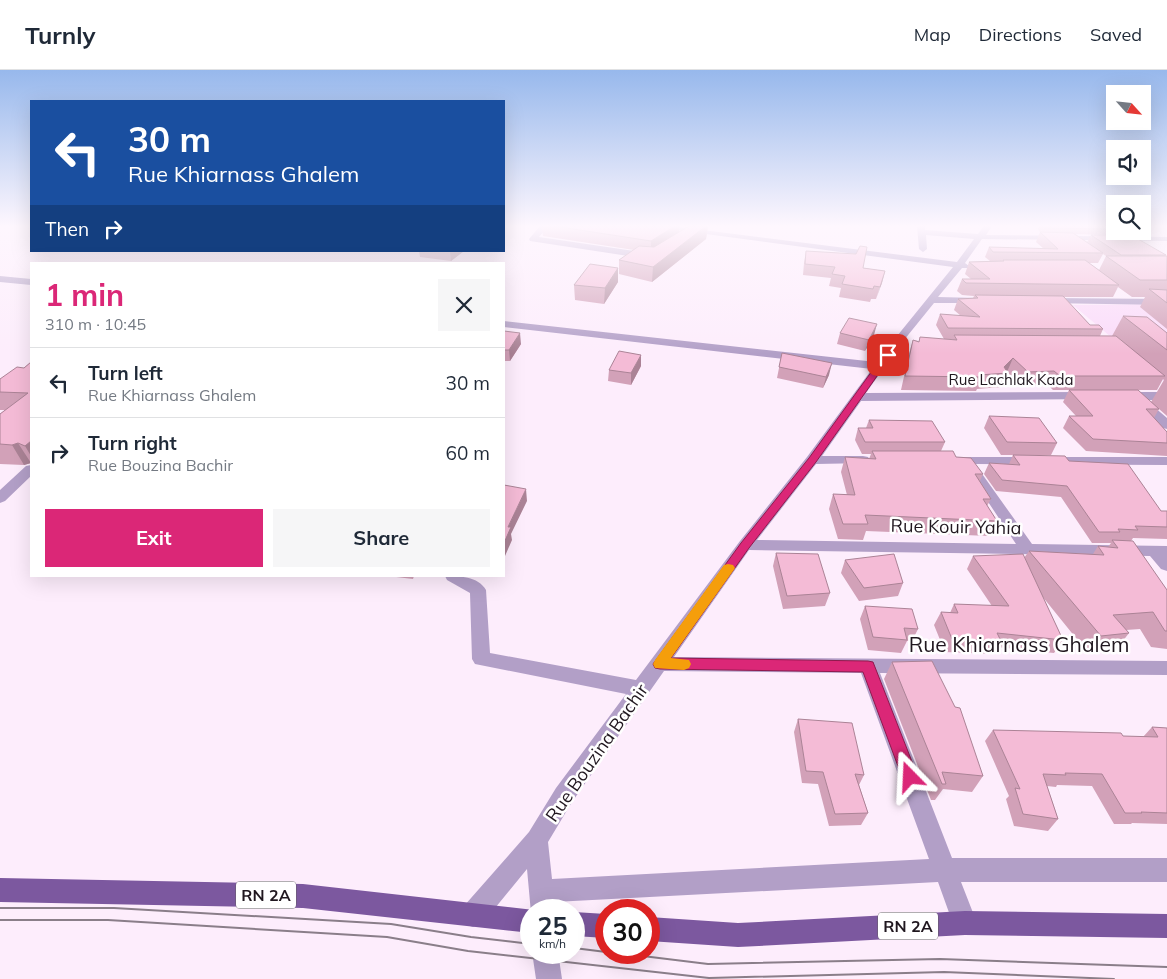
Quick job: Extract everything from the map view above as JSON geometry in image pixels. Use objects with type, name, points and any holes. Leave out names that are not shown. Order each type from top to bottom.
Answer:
[{"type":"main road","name":"RN 2A","points":[[0,890],[303,896],[520,920]]},
{"type":"main road","name":"RN 2A","points":[[660,930],[738,935],[965,922],[1167,926]]},
{"type":"street","name":"Rue Bouzina Bachir","points":[[542,899],[537,840],[564,795],[745,545],[812,460],[879,366],[901,343],[930,300],[957,268]]},
{"type":"street","points":[[0,279],[30,282]]},
{"type":"street","points":[[1112,290],[1128,301]]},
{"type":"street","points":[[930,300],[986,301]]},
{"type":"street","points":[[1043,301],[1167,302]]},
{"type":"street","points":[[1062,301],[1076,314]]},
{"type":"street","points":[[505,324],[879,366]]},
{"type":"street","name":"Rue Lachlak Kada","points":[[856,397],[1095,396]]},
{"type":"street","points":[[1115,396],[1167,396]]},
{"type":"street","points":[[1135,396],[1167,425]]},
{"type":"street","points":[[812,460],[879,460]]},
{"type":"street","points":[[937,460],[1167,461]]},
{"type":"street","points":[[965,460],[1028,548]]},
{"type":"street","points":[[0,498],[30,470]]},
{"type":"street","name":"Rue Kouir Yahia","points":[[745,545],[1161,551]]},
{"type":"street","points":[[1161,551],[1167,565]]},
{"type":"street","points":[[455,577],[478,590],[480,659],[642,689]]},
{"type":"street","name":"Rue Khiarnass Ghalem","points":[[660,664],[1167,668]]},
{"type":"street","points":[[868,666],[965,922]]},
{"type":"street","points":[[473,915],[537,840]]},
{"type":"street","points":[[555,899],[945,870],[1167,870]]},
{"type":"street","points":[[547,964],[549,979]]},
{"type":"shaded area","points":[[1167,304],[1167,384],[1073,305]]},
{"type":"building","points":[[587,268],[618,268],[605,288],[574,285]]},
{"type":"building","points":[[834,268],[866,268],[885,271],[880,287],[874,286],[873,289],[842,284],[845,276],[832,274]]},
{"type":"building","points":[[977,268],[1096,268],[1119,285],[966,283],[962,279],[990,279]]},
{"type":"building","points":[[1124,268],[1167,268],[1167,280],[1140,280]]},
{"type":"building","points":[[1149,289],[1167,290],[1167,303]]},
{"type":"building","points":[[975,295],[1063,296],[1090,325],[1099,325],[1103,329],[948,328],[940,314],[980,317],[958,299],[978,298]]},
{"type":"building","points":[[1123,316],[1147,317],[1167,333],[1167,350]]},
{"type":"building","points":[[849,318],[877,324],[869,340],[840,333]]},
{"type":"building","points":[[505,331],[520,333],[509,350],[505,350]]},
{"type":"building","points":[[954,335],[1116,336],[1165,376],[1060,376],[1054,371],[1028,372],[1013,358],[1004,367],[1008,373],[979,375],[982,377],[905,376],[913,340],[919,342],[920,337],[957,340]]},
{"type":"building","points":[[619,351],[641,355],[631,373],[609,370]]},
{"type":"building","points":[[782,353],[832,363],[826,377],[779,367]]},
{"type":"building","points":[[30,363],[30,442],[25,446],[18,443],[12,445],[0,444],[0,414],[28,393],[0,392],[0,379],[17,367],[24,368]]},
{"type":"building","points":[[1069,390],[1138,390],[1159,409],[1146,409],[1167,432],[1167,443],[1093,439],[1069,416],[1093,416]]},
{"type":"building","points":[[989,416],[1039,418],[1057,443],[1007,442]]},
{"type":"building","points":[[869,420],[932,421],[945,442],[865,442],[858,428],[873,428]]},
{"type":"building","points":[[872,451],[953,451],[956,457],[971,458],[983,474],[975,474],[991,499],[983,499],[997,521],[865,515],[868,524],[843,524],[833,494],[855,495],[845,457],[876,459]]},
{"type":"building","points":[[1013,455],[1065,456],[1069,461],[1128,464],[1161,511],[1167,511],[1167,527],[1135,526],[1138,530],[1118,529],[1120,532],[1099,532],[1067,486],[1002,480],[989,463],[1020,465]]},
{"type":"building","points":[[505,485],[526,489],[508,527],[511,527],[505,541]]},
{"type":"building","points":[[1112,540],[1133,541],[1167,590],[1167,631],[1165,631],[1153,612],[1113,615],[1129,633],[1101,636],[1029,551],[1104,555],[1098,546],[1118,548]]},
{"type":"building","points":[[776,553],[818,554],[830,593],[787,596]]},
{"type":"building","points":[[894,554],[903,583],[864,588],[845,560]]},
{"type":"building","points":[[1023,554],[1063,640],[997,633],[1001,641],[952,639],[941,612],[958,613],[954,604],[1009,606],[973,556]]},
{"type":"building","points":[[865,606],[912,609],[918,629],[904,628],[907,640],[873,637]]},
{"type":"building","points":[[932,661],[955,707],[960,708],[983,776],[942,772],[946,784],[942,784],[892,662]]},
{"type":"building","points":[[798,719],[852,723],[864,775],[855,774],[868,813],[835,814],[823,772],[806,771]]},
{"type":"building","points":[[1152,727],[1167,728],[1167,813],[1125,813],[1102,774],[1043,774],[1058,819],[1023,814],[1015,788],[1020,789],[993,730],[1121,733],[1123,736],[1158,737]]},
{"type":"tram line","points":[[0,908],[114,908],[391,924],[520,943]]},
{"type":"tram line","points":[[0,920],[108,920],[387,937],[468,951],[709,978],[944,972],[1114,979]]},
{"type":"tram line","points":[[585,949],[595,951]]},
{"type":"tram line","points":[[660,958],[708,964],[940,959],[1167,967]]},
{"type":"slow traffic","points":[[684,664],[660,664],[728,568]]},
{"type":"route","points":[[888,355],[812,460],[745,545],[660,664],[868,666],[910,777]]}]
